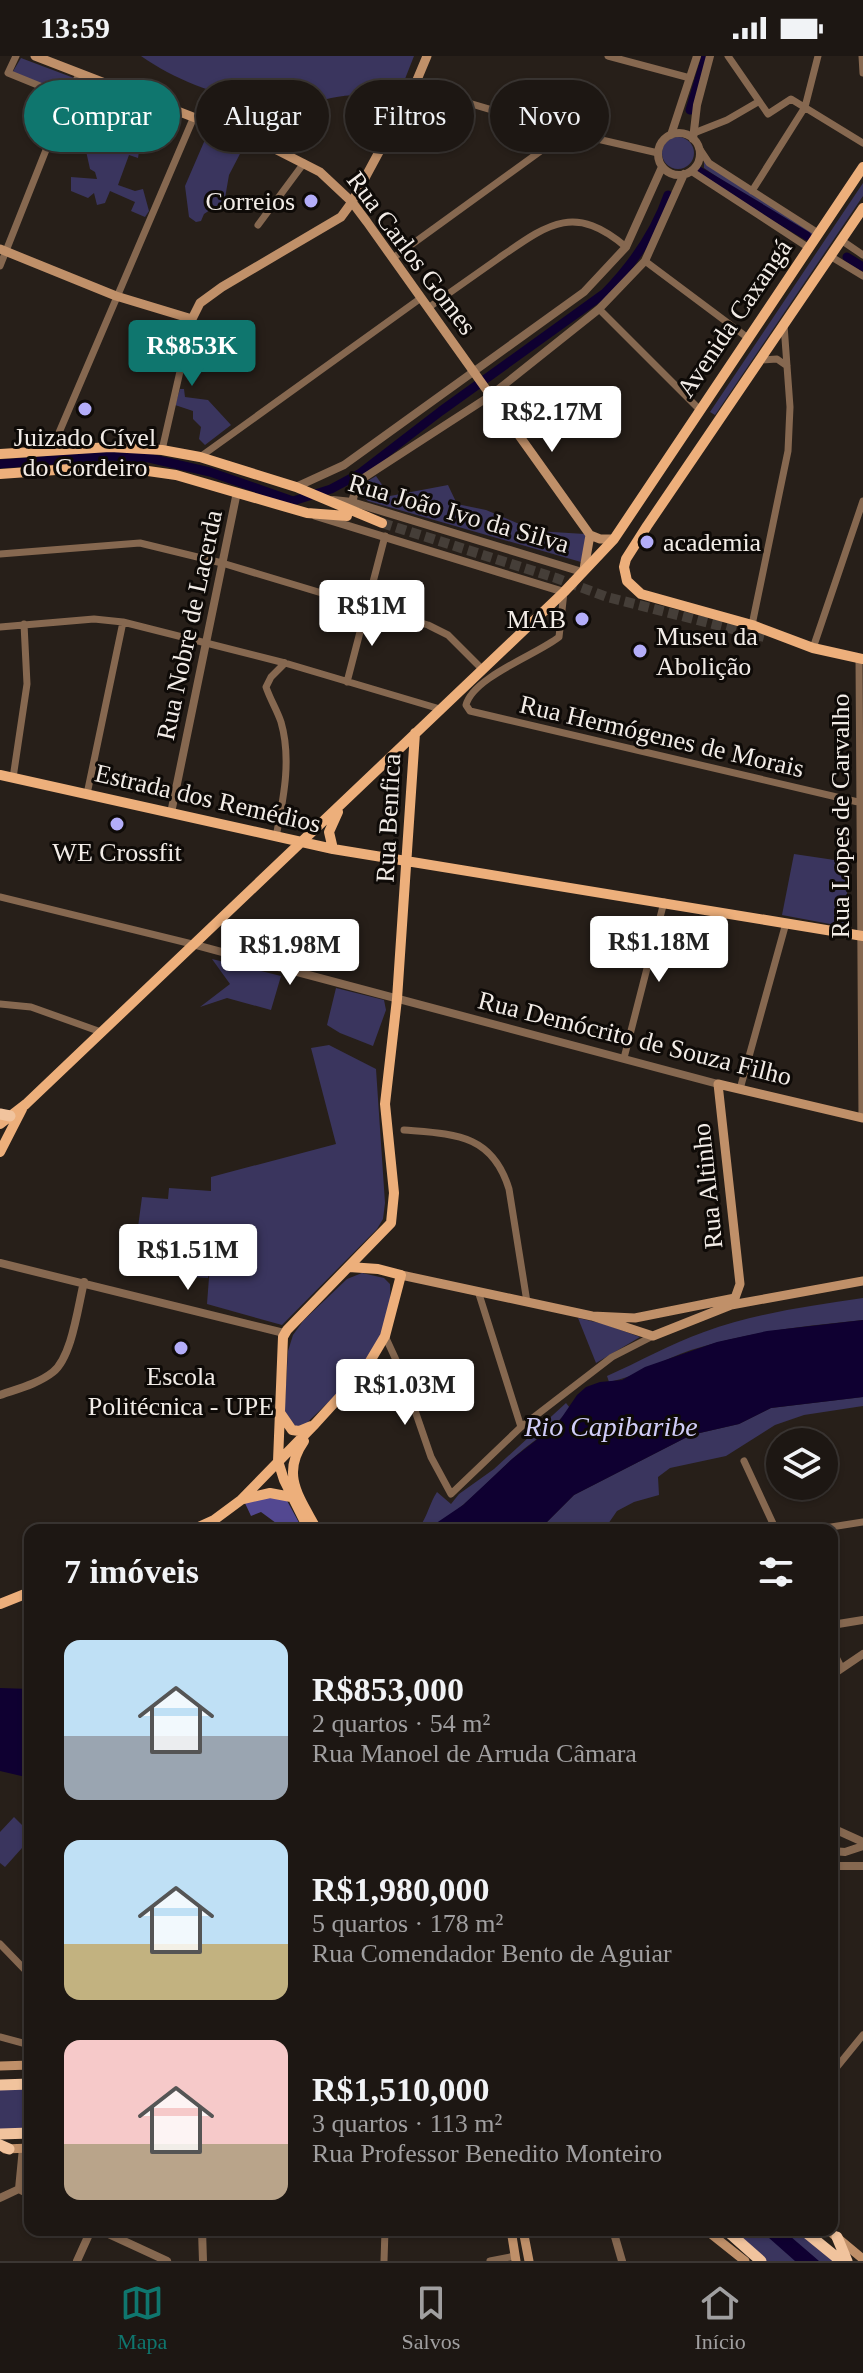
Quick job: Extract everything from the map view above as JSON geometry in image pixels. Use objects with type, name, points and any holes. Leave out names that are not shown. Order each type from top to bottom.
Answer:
[{"type":"highway","points":[[0,2085],[24,2084]]},
{"type":"highway","points":[[0,2134],[24,2133]]},
{"type":"highway","points":[[733,2236],[761,2261]]},
{"type":"highway","points":[[811,2236],[844,2261]]},
{"type":"highway","points":[[834,2236],[844,2261]]},
{"type":"main road","name":"Rua Carlos Gomes","points":[[35,56],[273,148],[320,172],[352,202],[590,535]]},
{"type":"main road","points":[[417,80],[427,56]]},
{"type":"main road","points":[[3,250],[116,296],[192,319],[200,303],[207,297],[341,217],[379,152]]},
{"type":"main road","name":"Avenida Caxangá","points":[[583,571],[614,539],[863,167]]},
{"type":"main road","name":"Avenida Caxangá","points":[[752,625],[676,606],[634,589],[627,581],[626,559],[863,208]]},
{"type":"main road","name":"Rua João Ivo da Silva","points":[[0,454],[110,447],[162,450],[200,457],[310,493],[377,522],[334,514],[307,513],[176,475],[134,469],[98,467],[0,474]]},
{"type":"main road","points":[[583,571],[590,535],[614,539]]},
{"type":"main road","name":"Rua Benfica","points":[[284,1333],[391,1223],[394,1193],[385,1104],[397,999],[415,733],[583,571]]},
{"type":"main road","points":[[752,625],[813,648]]},
{"type":"main road","points":[[764,637],[858,657]]},
{"type":"main road","points":[[0,1124],[5,1115],[26,1104],[415,733]]},
{"type":"main road","name":"Estrada dos Remédios","points":[[0,775],[407,863],[862,936]]},
{"type":"main road","points":[[333,849],[330,826],[345,800]]},
{"type":"main road","name":"Rua Demócrito de Souza Filho","points":[[718,1084],[862,1118]]},
{"type":"main road","name":"Rua Altinho","points":[[718,1084],[740,1284]]},
{"type":"main road","points":[[0,1152],[26,1104]]},
{"type":"main road","points":[[349,1267],[378,1269],[592,1316],[653,1336],[731,1305],[863,1281]]},
{"type":"main road","points":[[205,1524],[241,1500],[366,1368],[385,1336],[401,1275]]},
{"type":"main road","points":[[398,1291],[409,1280],[417,1278]]},
{"type":"main road","points":[[740,1284],[747,1293],[760,1298]]},
{"type":"main road","points":[[592,1316],[635,1318],[731,1300],[735,1298],[740,1284]]},
{"type":"main road","points":[[284,1333],[278,1409],[278,1461],[291,1497],[306,1524]]},
{"type":"main road","points":[[278,1409],[284,1423],[292,1430],[302,1430],[315,1424]]},
{"type":"main road","points":[[314,1524],[296,1489],[292,1468],[294,1457],[315,1424]]},
{"type":"main road","points":[[241,1500],[270,1493],[291,1497]]},
{"type":"main road","points":[[0,1604],[24,1594]]},
{"type":"main road","points":[[0,2066],[24,2065]]},
{"type":"main road","points":[[3,2147],[24,2148]]},
{"type":"main road","points":[[512,2236],[516,2259]]},
{"type":"main road","points":[[524,2236],[529,2261]]},
{"type":"main road","points":[[714,2236],[745,2261]]},
{"type":"main road","points":[[835,2236],[863,2259]]},
{"type":"street","points":[[16,56],[8,73],[25,80]]},
{"type":"street","points":[[608,56],[690,78]]},
{"type":"street","points":[[671,135],[697,56]]},
{"type":"street","points":[[710,56],[697,105],[694,136],[699,148],[709,163],[818,233]]},
{"type":"street","points":[[728,56],[768,114],[791,99],[863,143]]},
{"type":"street","points":[[752,191],[805,107],[818,56]]},
{"type":"street","points":[[862,56],[863,73]]},
{"type":"street","points":[[76,80],[80,73]]},
{"type":"street","points":[[758,102],[694,136],[671,135],[662,142],[658,153],[662,167],[672,174],[688,172],[809,248]]},
{"type":"street","points":[[52,449],[193,119]]},
{"type":"street","points":[[609,142],[658,153]]},
{"type":"street","points":[[352,502],[362,479],[488,393],[599,309],[645,261],[688,172],[698,161],[699,148]]},
{"type":"street","points":[[0,266],[3,250],[44,152]]},
{"type":"street","points":[[393,258],[539,152]]},
{"type":"street","points":[[258,225],[304,163]]},
{"type":"street","points":[[310,493],[344,465],[477,376],[584,292],[626,247],[662,167]]},
{"type":"street","points":[[428,308],[550,225],[594,226],[610,233],[626,247]]},
{"type":"street","points":[[841,240],[863,255]]},
{"type":"street","points":[[830,256],[863,276]]},
{"type":"street","points":[[645,261],[748,338]]},
{"type":"street","points":[[200,457],[421,298]]},
{"type":"street","points":[[599,309],[699,409]]},
{"type":"street","points":[[162,450],[192,319]]},
{"type":"street","points":[[752,625],[788,451],[790,407],[784,325]]},
{"type":"street","points":[[760,360],[777,359],[787,366]]},
{"type":"street","name":"Rua Nobre de Lacerda","points":[[171,813],[237,492]]},
{"type":"street","name":"Rua João Ivo da Silva","points":[[310,493],[352,502],[583,571]]},
{"type":"street","points":[[813,648],[863,501]]},
{"type":"street","name":"Rua João Ivo da Silva","points":[[307,513],[564,592]]},
{"type":"street","points":[[347,682],[385,536]]},
{"type":"street","points":[[0,554],[140,543],[222,563],[428,625],[448,635],[482,669]]},
{"type":"street","name":"Rua Hermógenes de Morais","points":[[564,592],[557,639],[504,668],[467,700],[466,705],[472,713],[858,802]]},
{"type":"street","points":[[0,627],[94,619],[123,622],[285,663],[440,709]]},
{"type":"street","points":[[87,794],[123,622]]},
{"type":"street","points":[[13,778],[27,684],[24,624]]},
{"type":"street","name":"Rua Lopes de Carvalho","points":[[858,657],[862,1118]]},
{"type":"street","points":[[276,837],[286,788],[285,758],[281,722],[266,687],[268,680],[285,663]]},
{"type":"street","points":[[0,897],[192,944]]},
{"type":"street","points":[[624,1058],[664,902]]},
{"type":"street","points":[[740,1089],[786,923]]},
{"type":"street","name":"Rua Demócrito de Souza Filho","points":[[192,944],[718,1084]]},
{"type":"street","points":[[0,1004],[31,1007],[101,1032]]},
{"type":"street","points":[[404,1130],[455,1134],[478,1144],[495,1160],[509,1189],[527,1302]]},
{"type":"street","points":[[0,1263],[284,1333]]},
{"type":"street","points":[[0,1395],[41,1379],[59,1366],[70,1340],[84,1282]]},
{"type":"street","points":[[478,1291],[521,1427]]},
{"type":"street","points":[[385,1336],[402,1373],[431,1457],[451,1494],[521,1427],[612,1357],[653,1336]]},
{"type":"street","points":[[744,1461],[773,1524]]},
{"type":"street","points":[[838,1526],[863,1522]]},
{"type":"street","points":[[838,1624],[863,1620]]},
{"type":"street","points":[[838,1670],[863,1654]]},
{"type":"street","points":[[838,1662],[841,1668]]},
{"type":"street","points":[[838,1831],[863,1844]]},
{"type":"street","points":[[838,1851],[845,1852],[863,1844]]},
{"type":"street","points":[[838,1862],[845,1852]]},
{"type":"street","points":[[838,1868],[863,1866]]},
{"type":"street","points":[[0,1944],[24,1969]]},
{"type":"street","points":[[838,2066],[863,2035]]},
{"type":"street","points":[[0,2041],[24,2044]]},
{"type":"street","points":[[19,2189],[24,2163]]},
{"type":"street","points":[[19,2189],[24,2192]]},
{"type":"street","points":[[0,2198],[19,2189]]},
{"type":"street","points":[[77,2261],[88,2236]]},
{"type":"street","points":[[113,2236],[167,2261]]},
{"type":"street","points":[[202,2236],[203,2261]]},
{"type":"street","points":[[384,2261],[385,2236]]},
{"type":"street","points":[[615,2236],[622,2261]]},
{"type":"street","points":[[490,2261],[516,2259]]},
{"type":"shaded area","points":[[141,56],[414,56],[405,80],[345,80],[345,96],[329,99],[329,80],[196,80],[196,85]]},
{"type":"shaded area","points":[[21,58],[74,78],[29,80],[12,73]]},
{"type":"shaded area","points":[[678,137],[690,141],[694,153],[690,165],[678,169],[666,165],[662,153],[666,141]]},
{"type":"shaded area","points":[[86,152],[139,152],[138,158],[129,155],[118,185],[135,191],[143,189],[149,211],[145,217],[131,211],[135,202],[110,191],[105,203],[97,205],[94,193],[88,198],[71,191],[71,177],[97,179],[90,169]]},
{"type":"shaded area","points":[[200,152],[241,152],[229,175],[219,211],[213,208],[204,214],[201,221],[196,222],[189,217],[185,186]]},
{"type":"shaded area","points":[[704,160],[813,233],[808,239],[704,168]]},
{"type":"shaded area","points":[[863,183],[863,196],[715,415],[710,412]]},
{"type":"shaded area","points":[[180,389],[184,389],[185,397],[208,400],[231,425],[205,445],[199,439],[201,427],[193,419],[193,411],[175,405]]},
{"type":"shaded area","points":[[376,476],[390,496],[448,485],[457,504],[486,510],[536,531],[587,534],[581,562],[368,501],[361,495],[361,489]]},
{"type":"shaded area","points":[[794,854],[848,862],[846,927],[782,915]]},
{"type":"shaded area","points":[[212,959],[281,976],[271,1010],[227,998],[200,1007],[230,984]]},
{"type":"shaded area","points":[[336,988],[384,1000],[386,1010],[373,1046],[327,1025]]},
{"type":"shaded area","points":[[329,1045],[376,1069],[385,1203],[383,1219],[377,1229],[282,1325],[207,1304],[212,1238],[208,1278],[162,1275],[164,1244],[136,1242],[142,1197],[168,1199],[169,1188],[211,1191],[211,1177],[336,1144],[311,1048]]},
{"type":"shaded area","points":[[362,1273],[384,1278],[390,1284],[384,1326],[364,1363],[350,1380],[304,1426],[298,1428],[284,1418],[288,1351],[293,1335],[303,1321],[347,1279]]},
{"type":"shaded area","points":[[863,1298],[863,1320],[754,1334],[691,1350],[619,1380],[609,1382],[607,1376],[724,1325],[783,1311]]},
{"type":"shaded area","points":[[578,1318],[604,1324],[640,1337],[596,1363]]},
{"type":"shaded area","points":[[863,1397],[863,1406],[804,1415],[766,1428],[726,1456],[670,1468],[658,1477],[659,1495],[617,1511],[608,1524],[545,1524],[574,1495],[691,1435],[739,1424],[771,1408]]},
{"type":"shaded area","points":[[566,1403],[570,1408],[556,1423],[466,1503],[436,1524],[421,1524],[437,1492],[451,1504],[459,1494],[494,1469]]},
{"type":"shaded area","points":[[257,1496],[285,1497],[300,1524],[277,1524],[261,1512],[251,1516],[244,1501]]},
{"type":"shaded area","points":[[14,1817],[24,1827],[24,1846],[5,1867],[0,1863],[0,1832]]},
{"type":"shaded area","points":[[0,2085],[24,2085],[24,2133],[0,2134]]},
{"type":"shaded area","points":[[733,2236],[810,2236],[840,2261],[761,2261]]},
{"type":"water","name":"Rio Capibaribe","points":[[863,1320],[863,1397],[771,1408],[739,1424],[691,1435],[574,1495],[545,1524],[435,1524],[463,1505],[512,1459],[558,1423],[586,1387],[622,1380],[645,1367],[717,1342],[767,1331]]},
{"type":"water","points":[[0,1688],[24,1689],[24,1777],[0,1771]]},
{"type":"water","points":[[767,2236],[790,2236],[819,2261],[795,2261]]},
{"type":"waterway","points":[[690,110],[706,56]]},
{"type":"waterway","points":[[699,171],[807,236]]},
{"type":"waterway","points":[[0,464],[107,456],[149,458],[210,472],[293,501],[331,489],[359,474],[605,293],[642,247],[668,195]]},
{"type":"waterway","points":[[847,257],[863,267]]},
{"type":"tunnel","points":[[382,523],[607,597],[764,637]]},
{"type":"place","name":"Correios","points":[[311,201]]},
{"type":"place","name":"Juizado Cível do Cordeiro","points":[[85,409]]},
{"type":"place","name":"academia","points":[[647,542]]},
{"type":"place","name":"MAB","points":[[582,619]]},
{"type":"place","name":"Museu da Abolição","points":[[640,651]]},
{"type":"place","name":"WE Crossfit","points":[[117,824]]},
{"type":"place","name":"Escola Politécnica - UPE","points":[[181,1348]]}]
